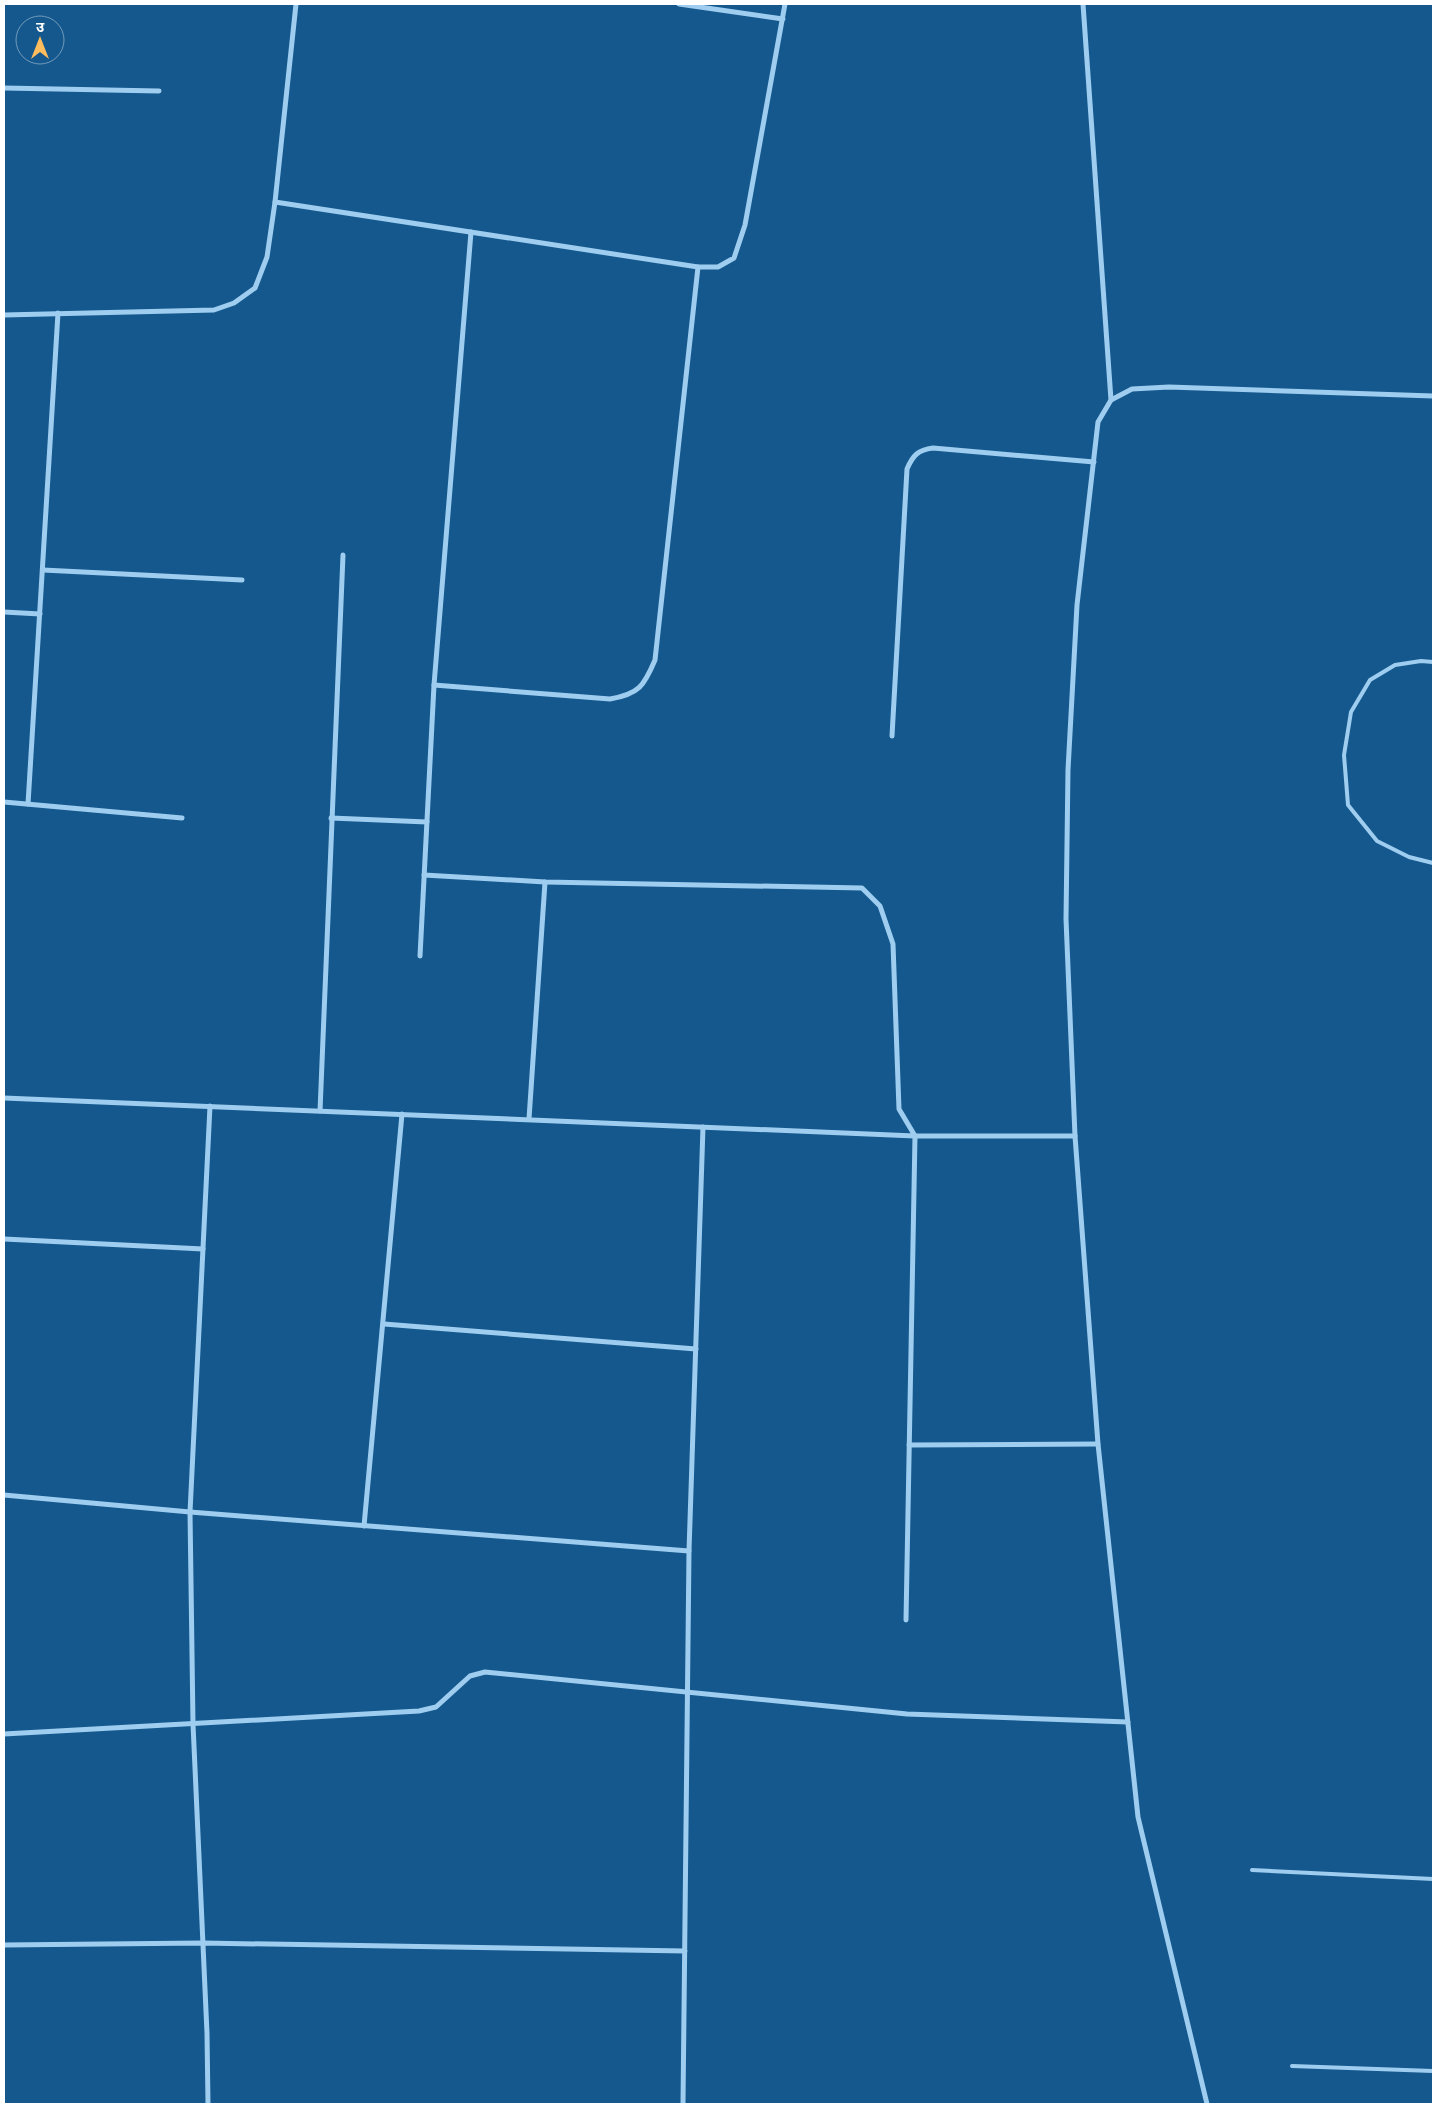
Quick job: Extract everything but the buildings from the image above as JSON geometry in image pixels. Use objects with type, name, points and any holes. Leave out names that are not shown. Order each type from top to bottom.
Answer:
[{"type":"street","points":[[4,314],[214,310],[234,303],[255,288],[267,256],[275,202],[296,4]]},
{"type":"street","points":[[679,4],[782,19]]},
{"type":"street","points":[[275,202],[698,267],[718,267],[734,258],[745,225],[785,4]]},
{"type":"street","points":[[1083,4],[1111,400]]},
{"type":"street","points":[[4,88],[159,91]]},
{"type":"street","points":[[420,956],[434,684],[471,232]]},
{"type":"street","points":[[434,684],[610,699],[628,696],[646,681],[655,660],[698,267]]},
{"type":"street","points":[[28,804],[58,313]]},
{"type":"street","points":[[1206,2104],[1138,1817],[1098,1444],[1075,1136],[1066,919],[1068,770],[1077,604],[1098,422],[1111,400],[1132,389],[1169,387],[1433,396]]},
{"type":"street","points":[[892,736],[907,469],[912,456],[921,450],[933,448],[1094,462]]},
{"type":"street","points":[[320,1111],[342,555]]},
{"type":"street","points":[[42,570],[242,580]]},
{"type":"street","points":[[4,612],[40,614]]},
{"type":"street","points":[[4,802],[182,818]]},
{"type":"street","points":[[331,818],[427,822]]},
{"type":"street","points":[[424,875],[545,882],[862,888],[880,906],[893,944],[899,1109],[915,1136],[906,1620]]},
{"type":"street","points":[[529,1119],[545,882]]},
{"type":"street","points":[[4,1098],[915,1136],[1075,1136]]},
{"type":"street","points":[[208,2104],[207,2034],[193,1724],[190,1512],[210,1106]]},
{"type":"street","points":[[364,1526],[402,1114]]},
{"type":"street","points":[[683,2104],[689,1551],[704,1127]]},
{"type":"street","points":[[4,1239],[203,1249]]},
{"type":"street","points":[[384,1324],[696,1349]]},
{"type":"street","points":[[909,1445],[1098,1444]]},
{"type":"street","points":[[4,1495],[190,1512],[689,1551]]},
{"type":"street","points":[[4,1734],[419,1711],[436,1707],[470,1676],[486,1672],[907,1714],[1128,1722]]},
{"type":"street","points":[[4,1944],[202,1943],[685,1951]]},
{"type":"lane","points":[[1433,662],[1421,661],[1395,665],[1370,680],[1351,712],[1344,754],[1348,805],[1377,841],[1409,857],[1433,864]]},
{"type":"lane","points":[[1252,1870],[1433,1879]]},
{"type":"lane","points":[[1292,2066],[1433,2071]]}]
